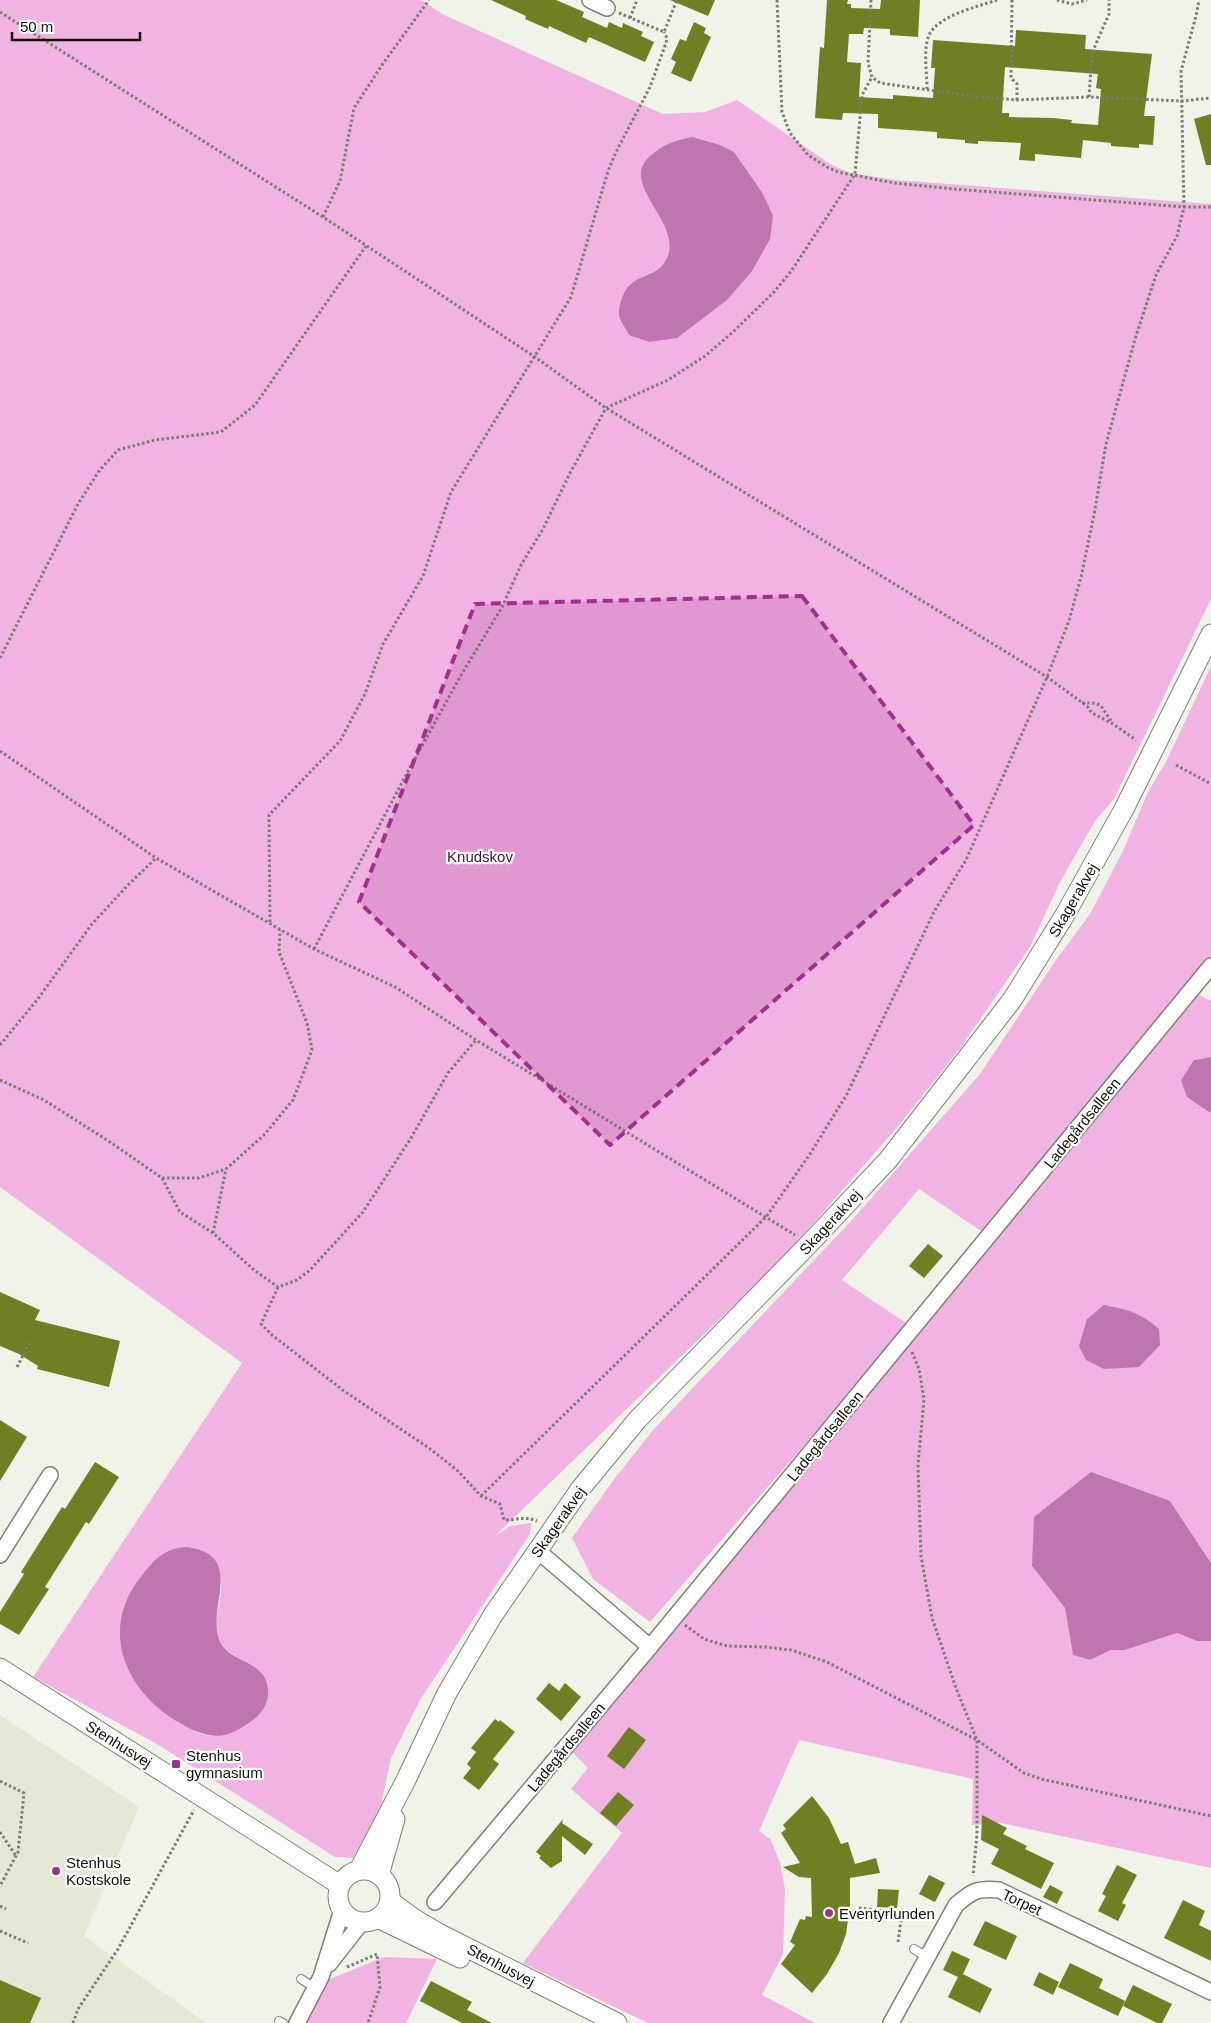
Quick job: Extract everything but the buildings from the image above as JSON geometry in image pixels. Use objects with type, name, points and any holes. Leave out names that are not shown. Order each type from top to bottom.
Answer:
[{"type":"street","points":[[590,0],[607,8]]},
{"type":"street","name":"Skagerakvej","points":[[359,1870],[406,1780],[447,1693],[493,1615],[581,1488],[638,1419],[888,1160],[1012,1000],[1066,913],[1124,809],[1211,634]]},
{"type":"street","name":"Ladegårdsalleen","points":[[435,1902],[675,1618],[1211,966]]},
{"type":"street","points":[[0,1555],[50,1475]]},
{"type":"street","points":[[538,1551],[650,1647]]},
{"type":"street","name":"Stenhusvej","points":[[0,1668],[340,1885]]},
{"type":"street","name":"Skagerakvej","points":[[379,1875],[406,1780]]},
{"type":"street","points":[[322,1973],[370,1920],[386,1910],[390,1901],[389,1888],[379,1875],[366,1870],[359,1870],[351,1873],[340,1885],[338,1898],[342,1910],[350,1918],[370,1920]]},
{"type":"street","name":"Torpet","points":[[972,1892],[982,1889],[999,1890],[1211,1992]]},
{"type":"street","points":[[891,2023],[956,1905],[972,1892]]},
{"type":"street","name":"Stenhusvej","points":[[390,1901],[412,1918],[440,1934],[616,2023]]},
{"type":"street","points":[[297,2023],[322,1973],[342,1910]]},
{"type":"street","name":"Stenhusvej","points":[[370,1920],[491,1973],[588,2023]]},
{"type":"lane","points":[[914,1949],[927,1956]]},
{"type":"lane","points":[[301,1979],[315,1988]]},
{"type":"path","points":[[323,217],[340,181],[354,108],[382,65],[429,0]]},
{"type":"path","points":[[637,0],[630,18],[664,32]]},
{"type":"path","points":[[270,922],[269,815],[340,741],[365,694],[383,644],[423,576],[451,492],[571,297],[608,170],[650,87],[666,43],[664,32],[677,0]]},
{"type":"path","points":[[777,0],[782,112],[786,126],[808,155],[827,168],[838,172],[894,183],[1184,207],[1211,207]]},
{"type":"path","points":[[871,0],[868,63],[872,77],[880,83],[972,96],[1017,100],[1089,98],[1183,102],[1211,98]]},
{"type":"path","points":[[927,89],[929,36],[936,27],[954,15],[997,0]]},
{"type":"path","points":[[1012,0],[1011,78],[1017,84],[1017,100]]},
{"type":"path","points":[[1057,0],[1072,4],[1087,0]]},
{"type":"path","points":[[1089,98],[1092,53],[1109,14],[1109,0]]},
{"type":"path","points":[[481,1496],[766,1216],[810,1154],[846,1094],[935,910],[966,860],[1047,677],[1069,621],[1081,577],[1094,515],[1106,444],[1135,339],[1156,275],[1177,236],[1184,207],[1182,71],[1196,16],[1198,0]]},
{"type":"path","points":[[0,12],[323,217],[535,357],[606,408],[1047,677],[1082,703],[1092,713],[1113,724],[1136,740]]},
{"type":"path","points":[[314,948],[407,773],[502,607],[521,565],[543,529],[570,473],[606,408],[668,380],[705,356],[774,292],[792,270],[855,174],[862,95],[872,77]]},
{"type":"path","points":[[0,658],[78,504],[99,471],[118,450],[155,440],[221,432],[255,406],[366,246]]},
{"type":"path","points":[[1082,703],[1097,702],[1113,724]]},
{"type":"path","points":[[0,751],[156,858],[270,922],[280,930],[395,987],[476,1040],[809,1244]]},
{"type":"path","points":[[1176,765],[1211,784]]},
{"type":"path","points":[[0,1045],[37,1000],[92,924],[156,858]]},
{"type":"path","points":[[162,1178],[199,1178],[226,1169],[264,1135],[293,1100],[312,1050],[307,1023],[278,952],[280,930]]},
{"type":"path","points":[[476,1040],[448,1073],[411,1138],[363,1212],[310,1270],[297,1280],[278,1287],[261,1324],[272,1335],[344,1391],[429,1448],[458,1471],[481,1496],[500,1504],[504,1520],[528,1517],[552,1530]]},
{"type":"path","points":[[0,1080],[44,1100],[69,1115],[162,1178],[180,1212],[212,1233],[254,1270],[278,1287]]},
{"type":"path","points":[[212,1233],[226,1169]]},
{"type":"path","points":[[905,1338],[920,1368],[924,1399],[918,1465],[921,1556],[932,1618],[956,1688],[977,1740],[977,1834],[972,1892]]},
{"type":"path","points":[[17,1367],[30,1342]]},
{"type":"path","points":[[675,1618],[704,1639],[727,1646],[791,1650],[827,1662],[977,1740],[1024,1773],[1041,1779],[1211,1816]]},
{"type":"path","points":[[0,1781],[24,1793],[18,1852],[2,1876],[0,1886]]},
{"type":"path","points":[[73,2023],[78,2009],[118,1949],[202,1797]]},
{"type":"path","points":[[0,1832],[16,1856]]},
{"type":"path","points":[[0,1906],[6,1909]]},
{"type":"path","points":[[859,1908],[949,1918]]},
{"type":"path","points":[[898,1942],[902,1912]]},
{"type":"path","points":[[0,1931],[28,1943]]},
{"type":"path","points":[[368,2023],[380,1987],[377,1954]]},
{"type":"highlighted area","points":[[802,596],[974,825],[610,1145],[359,902],[475,604]]},
{"type":"shaded area","points":[[692,137],[720,145],[734,152],[763,194],[773,216],[770,239],[752,271],[727,300],[677,338],[649,342],[629,335],[619,315],[626,289],[632,283],[659,269],[666,260],[670,246],[661,219],[641,179],[642,167],[650,156],[665,146]]},
{"type":"shaded area","points":[[1211,1057],[1211,1112],[1209,1112],[1187,1097],[1181,1080],[1194,1060]]},
{"type":"shaded area","points":[[1104,1305],[1133,1312],[1159,1329],[1160,1345],[1139,1367],[1104,1369],[1086,1360],[1079,1346],[1087,1319]]},
{"type":"shaded area","points":[[1091,1472],[1170,1501],[1211,1563],[1211,1641],[1197,1641],[1177,1633],[1125,1650],[1111,1650],[1090,1660],[1073,1655],[1065,1608],[1032,1566],[1034,1517]]},
{"type":"shaded area","points":[[186,1547],[204,1552],[215,1560],[220,1570],[217,1612],[219,1639],[231,1654],[256,1668],[267,1683],[268,1698],[261,1712],[241,1728],[219,1736],[198,1732],[185,1726],[167,1715],[151,1701],[137,1685],[122,1649],[120,1631],[123,1612],[130,1593],[143,1574],[161,1555]]},
{"type":"shaded area","name":"Stenhus Kostskole","points":[[0,1715],[139,1807],[84,1936],[206,2023],[0,2023]]},
{"type":"green space","name":"Knudskov","points":[[0,0],[421,0],[444,15],[663,114],[705,112],[737,100],[830,164],[850,173],[896,180],[1211,204],[1211,599],[1114,799],[1095,821],[1060,882],[1030,947],[961,1047],[900,1124],[784,1257],[494,1537],[510,1526],[531,1523],[530,1534],[420,1700],[391,1758],[380,1810],[353,1858],[335,1857],[157,1744],[33,1677],[242,1363],[0,1187]],"holes":[[[211,1555],[219,1570],[221,1579],[221,1596],[216,1626],[217,1633],[224,1647],[253,1666],[221,1736],[204,1735],[177,1722]]]},
{"type":"green space","points":[[1211,666],[1211,959],[984,1233],[919,1189],[842,1280],[909,1325],[650,1622],[593,1579],[572,1538],[615,1478],[654,1429],[852,1220],[980,1074],[1056,960],[1090,914],[1123,851],[1148,792],[1167,760]]},
{"type":"green space","points":[[1197,994],[1211,1001],[1211,1057],[1194,1060],[1187,1097],[1211,1112],[1211,1563],[1170,1501],[1032,1566],[1065,1608],[1073,1655],[1090,1660],[1111,1650],[1125,1650],[1177,1633],[1197,1641],[1211,1641],[1211,1868],[1001,1823],[972,1825],[973,1779],[799,1740],[759,1831],[771,1840],[780,1863],[785,1890],[783,1954],[762,1995],[815,2023],[648,2023],[523,1963],[622,1833],[571,1789],[588,1768],[572,1752]]},
{"type":"green space","points":[[384,1957],[437,1959],[406,2023],[306,2023],[330,1979]]},
{"type":"place","name":"Stenhus gymnasium","points":[[176,1764]]},
{"type":"place","name":"Stenhus Kostskole","points":[[56,1871]]},
{"type":"place","name":"Eventyrlunden","points":[[829,1913]]}]
